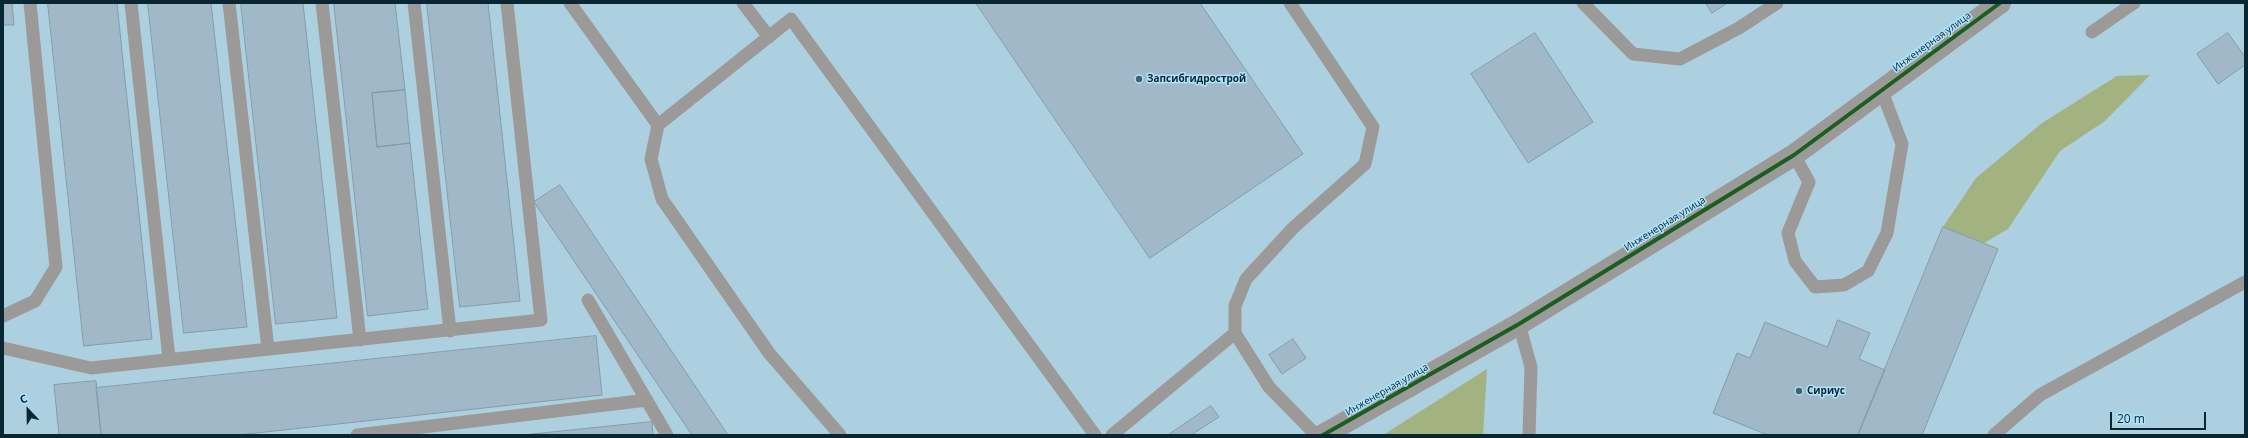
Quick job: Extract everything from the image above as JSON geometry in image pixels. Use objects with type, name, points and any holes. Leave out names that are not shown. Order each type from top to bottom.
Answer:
[{"type":"street","name":"Инженерная улица","points":[[1323,435],[1519,324],[1794,155],[1881,89],[2000,3]]},
{"type":"lane","points":[[3,316],[35,301],[56,267],[30,3]]},
{"type":"lane","points":[[131,3],[169,359]]},
{"type":"lane","points":[[229,3],[268,350]]},
{"type":"lane","points":[[322,3],[360,340]]},
{"type":"lane","points":[[414,3],[450,331]]},
{"type":"lane","points":[[3,348],[92,368],[450,331],[541,320],[507,3]]},
{"type":"lane","points":[[570,3],[658,125]]},
{"type":"lane","points":[[743,3],[769,37]]},
{"type":"lane","points":[[1290,3],[1373,127],[1365,164],[1293,228],[1246,279],[1235,306],[1235,333],[1268,387],[1316,435]]},
{"type":"lane","points":[[1583,3],[1633,54],[1680,59],[1739,28],[1777,3]]},
{"type":"lane","points":[[2092,32],[2134,3]]},
{"type":"lane","points":[[840,435],[769,353],[662,199],[651,159],[658,125],[790,19],[1095,435]]},
{"type":"lane","points":[[1794,155],[1809,182],[1788,233],[1795,261],[1815,287],[1844,285],[1868,271],[1887,233],[1902,144],[1881,89]]},
{"type":"lane","points":[[1994,435],[2040,396],[2245,282]]},
{"type":"lane","points":[[588,300],[667,435]]},
{"type":"lane","points":[[1519,324],[1531,367],[1529,435]]},
{"type":"lane","points":[[1112,435],[1235,333]]},
{"type":"lane","points":[[356,435],[647,400]]},
{"type":"green space","points":[[2150,75],[2105,121],[2060,151],[2008,229],[1984,243],[1943,227],[1976,178],[2042,123],[2117,76]]},
{"type":"green space","points":[[1487,369],[1483,435],[1383,435]]},
{"type":"building","points":[[3,3],[12,3],[14,25],[3,25]]},
{"type":"building","points":[[48,3],[117,3],[152,339],[84,346]]},
{"type":"building","points":[[148,3],[211,3],[247,327],[184,333]]},
{"type":"building","points":[[241,3],[303,3],[337,318],[276,324]]},
{"type":"building","points":[[334,3],[395,3],[405,90],[372,93],[377,147],[410,143],[428,309],[368,316]]},
{"type":"building","points":[[427,3],[488,3],[520,301],[460,307]]},
{"type":"building","name":"Запсибгидрострой","points":[[976,3],[1200,3],[1303,154],[1150,258]]},
{"type":"building","points":[[1706,3],[1725,3],[1726,4],[1712,13]]},
{"type":"building","points":[[1535,33],[1593,122],[1528,163],[1471,74]]},
{"type":"building","points":[[2228,33],[2245,57],[2245,65],[2218,84],[2197,54]]},
{"type":"building","points":[[405,90],[410,143],[377,147],[372,93]]},
{"type":"building","points":[[560,185],[728,435],[692,435],[534,202]]},
{"type":"building","points":[[1943,227],[1998,249],[1922,435],[1858,435]]},
{"type":"building","name":"Сириус","points":[[1838,320],[1870,333],[1859,359],[1885,370],[1858,435],[1768,435],[1713,413],[1737,353],[1750,358],[1765,322],[1827,347]]},
{"type":"building","points":[[596,336],[602,395],[238,435],[101,435],[96,388]]},
{"type":"building","points":[[1293,339],[1306,358],[1282,374],[1269,355]]},
{"type":"building","points":[[96,381],[101,435],[59,435],[54,385]]},
{"type":"building","points":[[1211,406],[1219,417],[1191,435],[1168,435]]},
{"type":"building","points":[[652,422],[653,435],[523,435]]},
{"type":"cycle path","points":[[1323,435],[1519,324],[1794,155],[2000,3]]},
{"type":"place","name":"Запсибгидрострой","points":[[1139,79]]},
{"type":"place","name":"Сириус","points":[[1799,391]]}]
